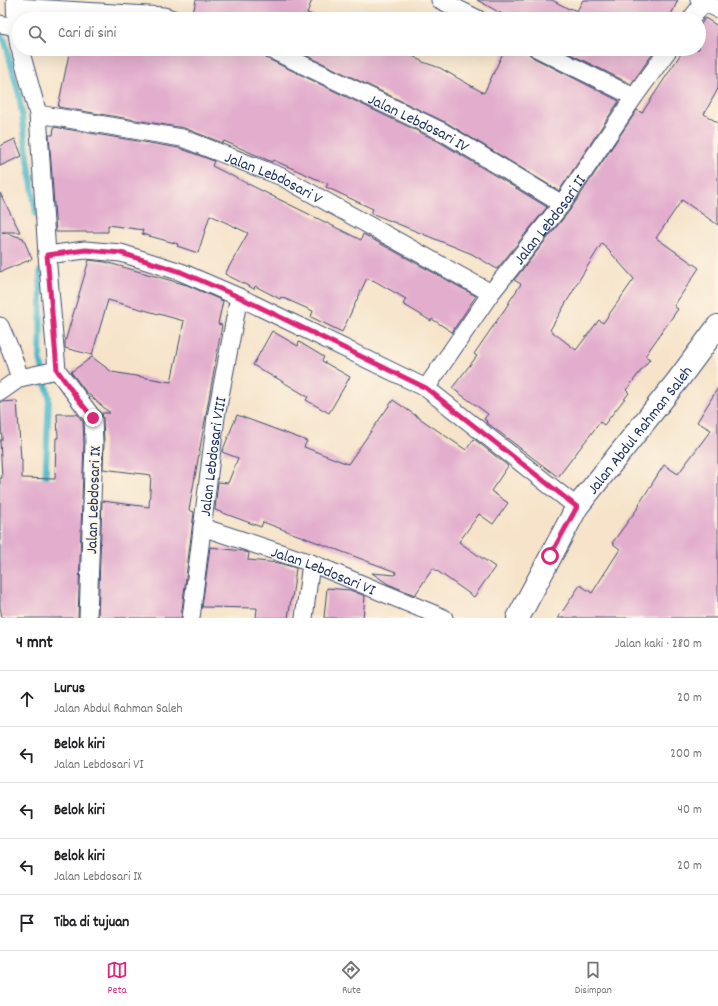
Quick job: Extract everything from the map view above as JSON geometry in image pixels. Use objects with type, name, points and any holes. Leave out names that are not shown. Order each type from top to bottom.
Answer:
[{"type":"street","points":[[440,0],[464,12]]},
{"type":"street","points":[[16,3],[118,12]]},
{"type":"street","points":[[698,12],[707,4]]},
{"type":"street","points":[[8,25],[12,14]]},
{"type":"street","points":[[0,392],[26,377],[55,370],[38,114],[22,56]]},
{"type":"street","name":"Jalan Lebdosari IV","points":[[285,56],[443,132],[562,204]]},
{"type":"street","points":[[552,56],[634,97]]},
{"type":"street","name":"Jalan Lebdosari II","points":[[426,388],[491,293],[562,204],[634,97],[664,56]]},
{"type":"street","name":"Jalan Lebdosari V","points":[[38,114],[182,138],[282,177],[491,293]]},
{"type":"street","points":[[47,255],[86,250],[121,253],[181,272],[239,297],[426,388],[577,507]]},
{"type":"street","name":"Jalan Lebdosari VIII","points":[[191,618],[216,417],[239,297]]},
{"type":"street","points":[[0,326],[11,351],[26,377]]},
{"type":"street","name":"Jalan Abdul Rahman Saleh","points":[[518,618],[577,507],[678,380],[718,326]]},
{"type":"street","name":"Jalan Lebdosari IX","points":[[55,370],[90,413],[94,424],[88,618]]},
{"type":"street","name":"Jalan Lebdosari VI","points":[[202,527],[311,563],[444,618]]},
{"type":"street","points":[[304,618],[311,563]]},
{"type":"building","points":[[196,0],[312,0],[307,12],[193,12]]},
{"type":"building","points":[[477,0],[552,0],[569,9],[570,8],[577,11],[583,0],[678,0],[672,12],[498,12]]},
{"type":"building","points":[[706,19],[718,26],[718,89],[704,114],[718,123],[718,225],[682,200],[656,238],[699,268],[674,306],[678,309],[645,356],[650,359],[626,390],[629,393],[604,425],[600,422],[558,477],[486,422],[487,421],[484,419],[488,414],[452,388],[477,356],[474,354],[521,284],[514,280],[570,210],[637,110],[642,113],[679,56],[706,56]],"holes":[[[602,243],[634,279],[603,323],[599,320],[576,350],[550,330]]]},
{"type":"building","points":[[69,56],[264,56],[438,141],[547,207],[497,269],[472,254],[371,213],[373,209],[326,187],[328,184],[224,141],[223,143],[184,128],[58,107]]},
{"type":"building","points":[[308,56],[413,56],[423,62],[440,68],[484,93],[502,56],[532,56],[619,101],[559,191],[447,123]]},
{"type":"building","points":[[574,56],[651,56],[631,84]]},
{"type":"building","points":[[54,127],[179,148],[214,161],[212,166],[361,240],[363,234],[476,296],[452,332],[432,319],[431,321],[403,304],[406,299],[367,278],[342,332],[311,317],[313,311],[281,297],[280,299],[255,286],[254,289],[225,274],[248,233],[210,215],[198,253],[177,246],[178,244],[142,234],[143,230],[108,225],[108,232],[56,232],[49,135],[53,135]]},
{"type":"building","points":[[15,139],[22,156],[0,166],[0,146]]},
{"type":"building","points":[[0,193],[20,232],[2,232],[23,238],[32,259],[0,272]]},
{"type":"building","points":[[89,260],[105,262],[187,285],[223,301],[218,324],[222,325],[189,510],[194,512],[181,618],[98,618],[102,501],[149,507],[151,475],[103,469],[104,442],[102,413],[110,413],[86,392],[71,372],[92,357],[112,372],[171,382],[184,321],[108,300],[92,355],[65,348],[65,342]]},
{"type":"building","points":[[272,331],[298,346],[299,342],[324,357],[322,361],[350,377],[329,413],[306,400],[308,397],[253,365]]},
{"type":"building","points":[[718,388],[718,618],[558,618],[580,585],[592,593],[620,549],[612,543],[640,505],[639,504],[664,465],[678,474],[711,430],[697,422]]},
{"type":"building","points":[[393,400],[466,450],[474,439],[508,466],[491,491],[508,503],[493,524],[479,514],[459,542],[495,567],[474,597],[433,568],[415,595],[388,584],[372,573],[395,575],[396,572],[263,522],[261,527],[215,510],[218,482],[228,483],[238,458],[222,452],[237,415],[307,441],[304,447],[348,464]]},
{"type":"building","points":[[17,401],[22,459],[22,478],[55,479],[56,438],[58,438],[57,414],[77,414],[83,422],[84,442],[78,618],[2,618],[0,606],[0,478],[2,478],[0,440],[2,440],[0,402]]},
{"type":"building","points":[[210,547],[242,551],[249,553],[248,560],[279,563],[296,568],[288,618],[256,618],[257,608],[202,607]]},
{"type":"building","points":[[327,588],[350,590],[365,596],[363,618],[324,618]]},
{"type":"waterway","points":[[0,35],[5,41],[19,95],[36,214]]},
{"type":"waterway","points":[[40,271],[40,358],[49,397],[45,487]]},
{"type":"route","points":[[93,418],[57,370],[47,255],[86,250],[121,253],[181,272],[239,297],[426,388],[577,507],[550,556]]}]
